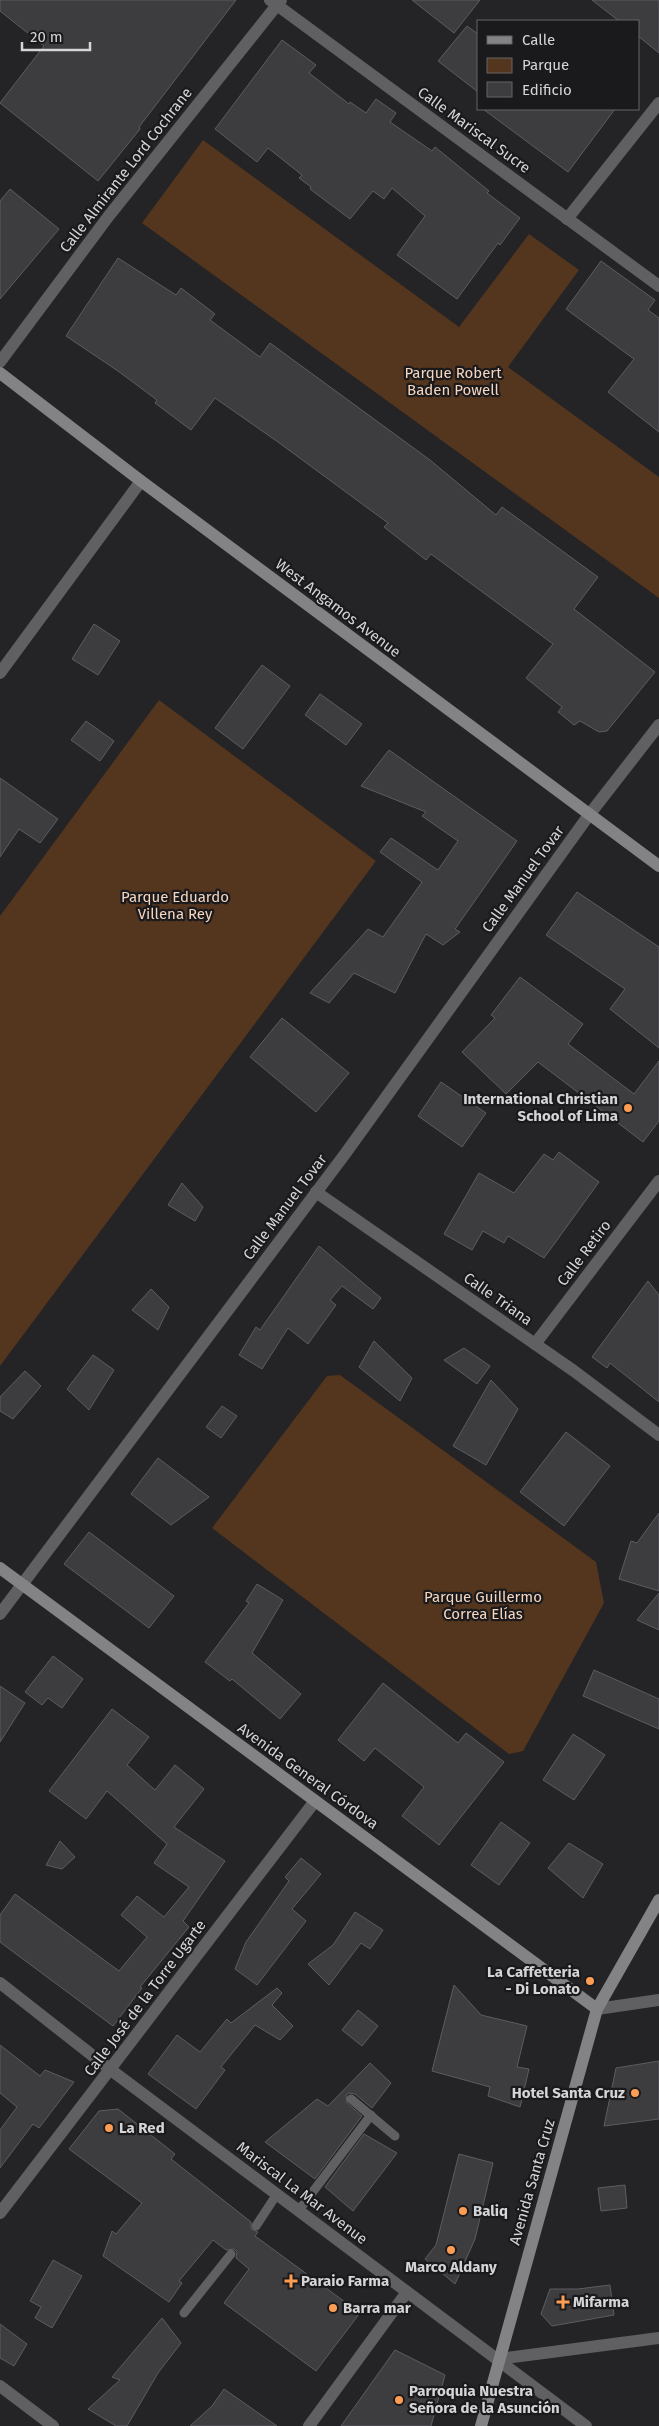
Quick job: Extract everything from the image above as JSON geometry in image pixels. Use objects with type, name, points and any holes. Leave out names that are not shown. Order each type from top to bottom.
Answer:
[{"type":"street","name":"Calle Mariscal Sucre","points":[[276,2],[659,286]]},
{"type":"street","name":"Calle Almirante Lord Cochrane","points":[[0,362],[108,217],[276,2]]},
{"type":"street","points":[[567,219],[659,104]]},
{"type":"street","name":"West Angamos Avenue","points":[[0,373],[141,481],[659,866]]},
{"type":"street","points":[[0,673],[141,481]]},
{"type":"street","name":"Calle Manuel Tovar","points":[[0,1614],[316,1192],[590,814],[659,726]]},
{"type":"street","name":"Calle Retiro","points":[[535,1344],[659,1181]]},
{"type":"street","name":"Calle Triana","points":[[316,1192],[535,1344],[659,1435]]},
{"type":"street","name":"Avenida General Córdova","points":[[0,1568],[597,2009]]},
{"type":"street","name":"Calle José de la Torre Ugarte","points":[[0,2213],[315,1801]]},
{"type":"street","name":"Avenida Santa Cruz","points":[[481,2426],[597,2009],[659,1900]]},
{"type":"street","name":"Mariscal La Mar Avenue","points":[[0,1983],[111,2070],[586,2426]]},
{"type":"street","points":[[597,2009],[659,2000]]},
{"type":"street","points":[[309,2426],[407,2292]]},
{"type":"street","points":[[499,2359],[659,2338]]},
{"type":"street","points":[[0,2386],[54,2426]]},
{"type":"lane","points":[[351,2099],[395,2136]]},
{"type":"lane","points":[[299,2210],[371,2115]]},
{"type":"lane","points":[[256,2226],[276,2194]]},
{"type":"lane","points":[[184,2313],[231,2254]]},
{"type":"green space","name":"Parque Robert Baden Powell","points":[[203,140],[459,327],[529,234],[579,270],[508,367],[659,477],[659,598],[142,223]]},
{"type":"green space","name":"Parque Eduardo Villena Rey","points":[[159,700],[376,861],[0,1366],[0,916]]},
{"type":"green space","name":"Parque Guillermo Correa Elías","points":[[340,1375],[596,1562],[604,1603],[523,1751],[509,1754],[212,1528],[327,1376]]},
{"type":"building","points":[[0,0],[236,0],[139,127],[140,129],[98,181],[0,103],[44,46],[0,11]]},
{"type":"building","points":[[412,0],[480,0],[454,33]]},
{"type":"building","points":[[592,0],[659,0],[659,53],[639,37],[639,20],[618,20]]},
{"type":"building","points":[[467,26],[477,33],[477,91],[438,61]]},
{"type":"building","points":[[282,40],[316,65],[309,73],[349,104],[350,102],[366,113],[376,99],[396,113],[390,122],[432,151],[435,147],[489,191],[487,193],[520,218],[500,245],[498,243],[457,299],[397,255],[425,216],[392,188],[384,199],[373,191],[350,219],[310,189],[311,187],[299,178],[302,175],[268,148],[257,162],[215,129]]},
{"type":"building","points":[[484,110],[614,110],[568,172]]},
{"type":"building","points":[[10,189],[59,229],[0,299],[0,201]]},
{"type":"building","points":[[118,258],[176,295],[181,288],[215,314],[210,320],[260,357],[270,343],[430,460],[496,515],[502,507],[598,577],[574,609],[655,672],[607,731],[599,732],[580,721],[574,725],[558,712],[562,707],[526,678],[553,644],[431,554],[426,560],[384,527],[388,523],[278,442],[215,398],[191,430],[155,403],[157,400],[66,336]]},
{"type":"building","points":[[601,261],[655,300],[648,310],[659,318],[659,432],[608,392],[634,359],[566,309]]},
{"type":"building","points":[[94,624],[120,641],[98,675],[72,659]]},
{"type":"building","points":[[262,665],[290,686],[243,749],[215,728]]},
{"type":"building","points":[[320,694],[362,724],[346,745],[305,715]]},
{"type":"building","points":[[86,721],[114,741],[100,761],[71,740]]},
{"type":"building","points":[[389,750],[517,841],[455,929],[460,932],[443,945],[426,934],[395,993],[354,973],[329,1003],[310,993],[368,929],[383,937],[422,882],[380,852],[391,838],[438,870],[458,841],[422,816],[426,812],[361,786]]},
{"type":"building","points":[[0,778],[58,819],[40,843],[19,829],[0,857]]},
{"type":"building","points":[[577,892],[659,947],[659,1048],[610,1009],[625,989],[546,935]]},
{"type":"building","points":[[520,977],[583,1024],[568,1044],[634,1094],[659,1061],[659,1121],[643,1142],[538,1062],[506,1094],[462,1052],[495,1018],[491,1015]]},
{"type":"building","points":[[282,1018],[349,1073],[316,1112],[250,1057]]},
{"type":"building","points":[[441,1082],[486,1113],[462,1147],[418,1116]]},
{"type":"building","points":[[559,1152],[599,1182],[544,1258],[508,1236],[504,1243],[483,1231],[472,1250],[444,1234],[479,1173],[514,1193],[544,1154],[553,1160]]},
{"type":"building","points":[[182,1183],[203,1207],[195,1221],[168,1205]]},
{"type":"building","points":[[319,1246],[381,1298],[373,1309],[342,1286],[330,1300],[336,1305],[308,1344],[288,1328],[262,1369],[239,1355],[256,1327],[260,1330]]},
{"type":"building","points":[[648,1281],[659,1295],[659,1402],[610,1363],[607,1368],[592,1357]]},
{"type":"building","points":[[151,1289],[169,1307],[158,1330],[132,1310]]},
{"type":"building","points":[[374,1341],[412,1378],[400,1401],[359,1367]]},
{"type":"building","points":[[464,1348],[490,1366],[477,1384],[444,1360]]},
{"type":"building","points":[[93,1355],[114,1370],[89,1410],[67,1389]]},
{"type":"building","points":[[25,1371],[41,1386],[13,1419],[0,1411],[0,1397]]},
{"type":"building","points":[[491,1380],[518,1409],[486,1465],[453,1446]]},
{"type":"building","points":[[222,1406],[237,1416],[221,1438],[206,1427]]},
{"type":"building","points":[[566,1432],[610,1466],[564,1526],[520,1492]]},
{"type":"building","points":[[158,1458],[209,1497],[171,1525],[131,1494]]},
{"type":"building","points":[[659,1513],[659,1591],[619,1579],[631,1541],[637,1543]]},
{"type":"building","points":[[89,1532],[174,1596],[149,1628],[64,1564]]},
{"type":"building","points":[[257,1584],[283,1600],[252,1653],[301,1694],[280,1719],[232,1679],[230,1681],[205,1662],[249,1603],[246,1601]]},
{"type":"building","points":[[659,1593],[659,1630],[637,1620]]},
{"type":"building","points":[[53,1656],[83,1679],[62,1708],[48,1698],[42,1705],[25,1692]]},
{"type":"building","points":[[594,1670],[659,1699],[659,1729],[583,1696]]},
{"type":"building","points":[[383,1683],[458,1743],[466,1733],[504,1762],[439,1845],[402,1816],[424,1787],[375,1748],[364,1761],[338,1740]]},
{"type":"building","points":[[0,1686],[25,1703],[0,1742]]},
{"type":"building","points":[[112,1709],[149,1737],[127,1765],[155,1790],[175,1765],[204,1789],[174,1827],[225,1861],[183,1921],[189,1927],[140,1987],[142,1988],[113,2026],[0,1942],[0,1915],[15,1894],[119,1971],[147,1937],[121,1915],[137,1896],[164,1917],[189,1887],[154,1863],[167,1844],[107,1791],[86,1819],[49,1791]]},
{"type":"building","points":[[573,1734],[605,1755],[574,1800],[543,1780]]},
{"type":"building","points":[[501,1822],[530,1843],[499,1885],[471,1865]]},
{"type":"building","points":[[60,1841],[75,1857],[62,1869],[46,1865]]},
{"type":"building","points":[[569,1843],[603,1864],[583,1898],[548,1868]]},
{"type":"building","points":[[301,1858],[321,1874],[292,1909],[306,1921],[257,1985],[235,1969],[246,1942],[289,1881],[285,1877]]},
{"type":"building","points":[[355,1912],[383,1930],[370,1949],[361,1943],[329,1985],[308,1964],[333,1945]]},
{"type":"building","points":[[454,1985],[481,2015],[527,2026],[517,2067],[529,2069],[520,2107],[488,2096],[490,2087],[432,2071]]},
{"type":"building","points":[[277,1988],[282,1993],[272,2005],[293,2026],[280,2040],[255,2025],[221,2067],[225,2070],[196,2109],[148,2074],[177,2035],[200,2052],[227,2019],[231,2023]]},
{"type":"building","points":[[358,2010],[378,2026],[362,2046],[342,2030]]},
{"type":"building","points":[[0,2045],[40,2076],[45,2070],[74,2082],[39,2128],[33,2124],[0,2168],[0,2130],[17,2107],[0,2093]]},
{"type":"building","name":"Hotel Santa Cruz","points":[[659,2061],[659,2119],[604,2126],[616,2068]]},
{"type":"building","points":[[370,2063],[391,2083],[372,2108],[355,2094],[349,2093],[346,2095],[347,2103],[362,2116],[315,2179],[265,2142],[317,2099],[328,2106]]},
{"type":"building","points":[[118,2109],[175,2154],[171,2159],[251,2222],[251,2229],[258,2232],[255,2236],[360,2313],[316,2371],[224,2303],[249,2269],[236,2258],[237,2252],[234,2249],[226,2250],[213,2240],[179,2281],[182,2283],[169,2302],[103,2256],[112,2231],[116,2234],[142,2203],[69,2149],[99,2111]]},
{"type":"building","points":[[364,2134],[397,2153],[353,2211],[325,2187]]},
{"type":"building","points":[[459,2154],[493,2163],[475,2239],[455,2284],[425,2259],[436,2245]]},
{"type":"building","points":[[625,2185],[627,2208],[601,2211],[598,2188]]},
{"type":"building","points":[[53,2260],[82,2276],[52,2328],[35,2318],[41,2307],[30,2301]]},
{"type":"building","points":[[610,2285],[614,2315],[552,2326],[541,2314],[550,2289],[578,2289]]},
{"type":"building","points":[[162,2318],[181,2343],[158,2373],[127,2426],[116,2426],[88,2409],[120,2380],[112,2377]]},
{"type":"building","points":[[0,2324],[27,2344],[14,2366],[0,2358]]},
{"type":"building","name":"Parroquia Nuestra Señora de la Asunción","points":[[395,2350],[445,2375],[431,2426],[341,2426]]},
{"type":"building","points":[[224,2389],[277,2426],[190,2426],[212,2406]]},
{"type":"place","name":"International Christian School of Lima","points":[[628,1108]]},
{"type":"place","name":"La Caffetteria - Di Lonato","points":[[590,1981]]},
{"type":"place","name":"Hotel Santa Cruz","points":[[635,2093]]},
{"type":"place","name":"La Red","points":[[109,2128]]},
{"type":"place","name":"Baliq","points":[[463,2211]]},
{"type":"place","name":"Marco Aldany","points":[[451,2250]]},
{"type":"place","name":"Paraio Farma","points":[[291,2281]]},
{"type":"place","name":"Mifarma","points":[[563,2302]]},
{"type":"place","name":"Barra mar","points":[[333,2308]]},
{"type":"place","name":"Parroquia Nuestra Señora de la Asunción","points":[[399,2400]]}]
